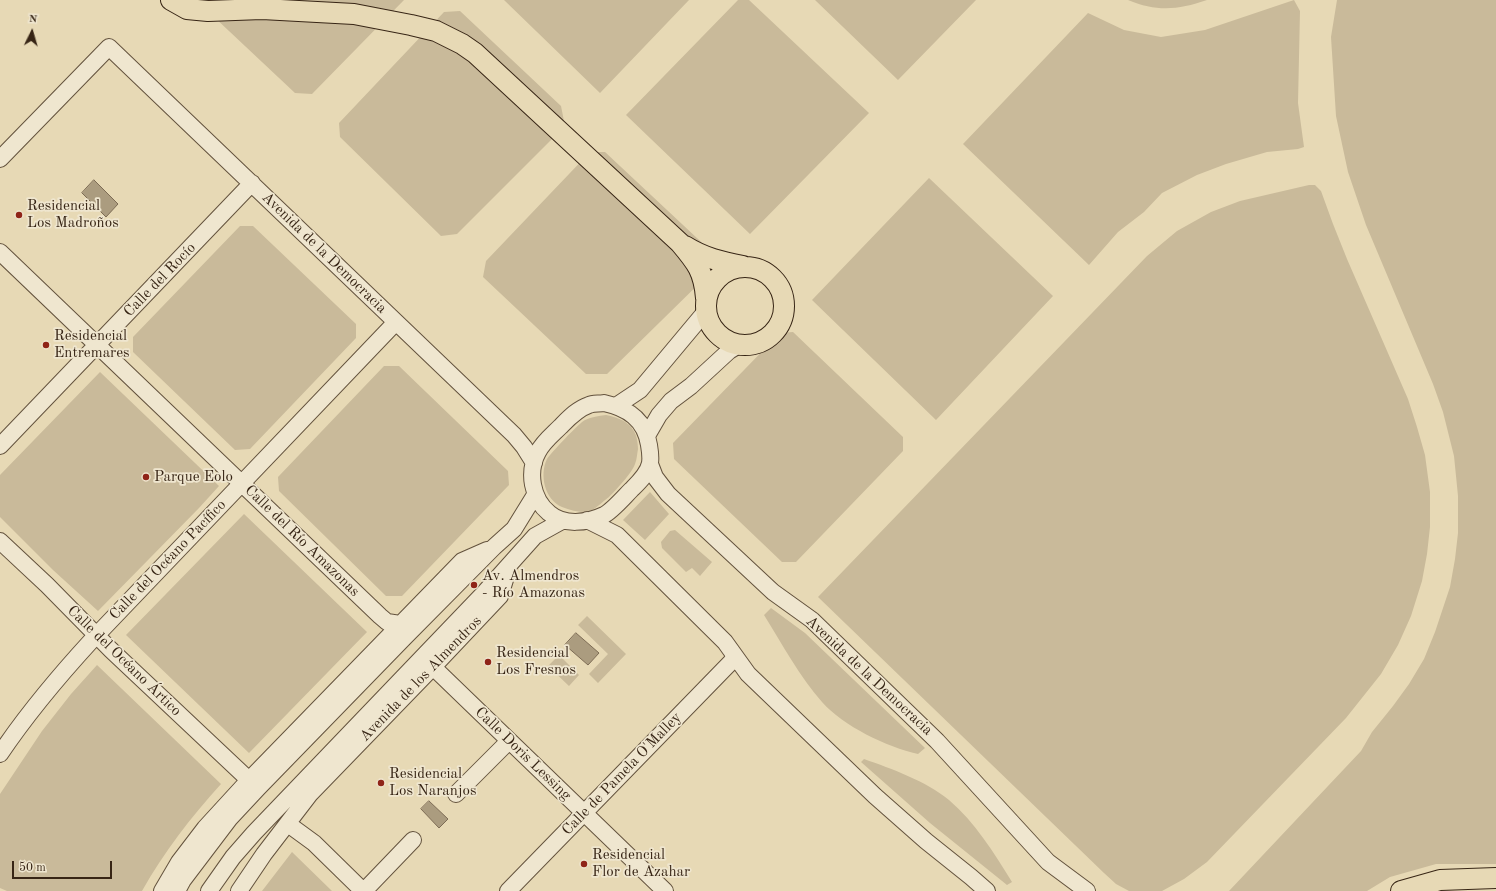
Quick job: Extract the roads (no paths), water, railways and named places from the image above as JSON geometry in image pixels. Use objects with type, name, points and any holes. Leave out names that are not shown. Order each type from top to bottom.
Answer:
[{"type":"main road","points":[[171,0],[187,9],[208,11],[285,9],[354,14],[436,31],[462,44],[475,53],[680,243],[701,271],[705,284],[706,305],[710,323],[717,334],[727,341],[739,345],[753,344],[765,339],[782,322],[785,309],[784,295],[778,283],[769,274],[756,268],[711,259],[696,253],[680,243]]},
{"type":"main road","points":[[706,305],[711,286],[719,276],[730,269],[743,266]]},
{"type":"main road","points":[[1401,891],[1440,880],[1494,878]]},
{"type":"street","name":"Avenida de la Democracia","points":[[0,159],[109,47],[514,435],[534,463]]},
{"type":"street","name":"Calle del Rocío","points":[[0,446],[252,183]]},
{"type":"street","name":"Calle del Río Amazonas","points":[[0,252],[380,616],[388,622],[400,624]]},
{"type":"street","points":[[616,406],[640,390],[706,305]]},
{"type":"street","name":"Calle del Océano Pacífico","points":[[0,754],[20,724],[45,693],[96,635],[396,322]]},
{"type":"street","points":[[648,434],[659,415],[671,401],[739,345]]},
{"type":"street","points":[[604,403],[616,406],[637,418],[648,434],[650,464],[645,474],[638,484],[605,514],[578,522],[562,521],[550,514],[541,506],[535,495],[533,485],[534,463],[537,453],[546,441],[571,416],[589,404],[604,403]]},
{"type":"street","name":"Avenida de la Democracia","points":[[650,464],[656,477],[668,494],[677,503],[773,592],[812,620],[937,741],[1048,862],[1087,891]]},
{"type":"street","points":[[177,891],[183,880],[230,818],[494,547],[514,529],[535,495]]},
{"type":"street","points":[[587,520],[617,535],[725,642],[748,674],[875,796],[926,841],[987,891]]},
{"type":"street","name":"Avenida de los Almendros","points":[[209,891],[233,857],[254,833],[339,745],[535,536],[562,521]]},
{"type":"street","name":"Calle del Océano Ártico","points":[[0,540],[96,635],[248,780]]},
{"type":"street","points":[[162,891],[179,862],[205,828],[248,780],[462,561],[494,547]]},
{"type":"street","name":"Avenida de los Almendros","points":[[239,891],[264,854],[310,794],[433,668],[500,596],[510,564]]},
{"type":"street","name":"Calle de Pamela O'Malley","points":[[508,891],[731,662],[735,656]]},
{"type":"street","name":"Calle Doris Lessing","points":[[433,668],[665,891]]},
{"type":"street","points":[[302,725],[326,718]]},
{"type":"street","points":[[456,794],[509,740]]},
{"type":"street","name":"Avenida de los Almendros","points":[[335,768],[339,745]]},
{"type":"street","points":[[288,824],[314,843],[363,891],[413,840]]},
{"type":"street","points":[[205,828],[206,850]]},
{"type":"place","name":"Residencial Los Madroños","points":[[19,215]]},
{"type":"place","name":"Residencial Entremares","points":[[46,345]]},
{"type":"place","name":"Parque Eolo","points":[[146,477]]},
{"type":"place","name":"Av. Almendros - Río Amazonas","points":[[474,585]]},
{"type":"place","name":"Residencial Los Fresnos","points":[[488,662]]},
{"type":"place","name":"Residencial Los Naranjos","points":[[381,783]]},
{"type":"place","name":"Residencial Flor de Azahar","points":[[584,864]]}]
